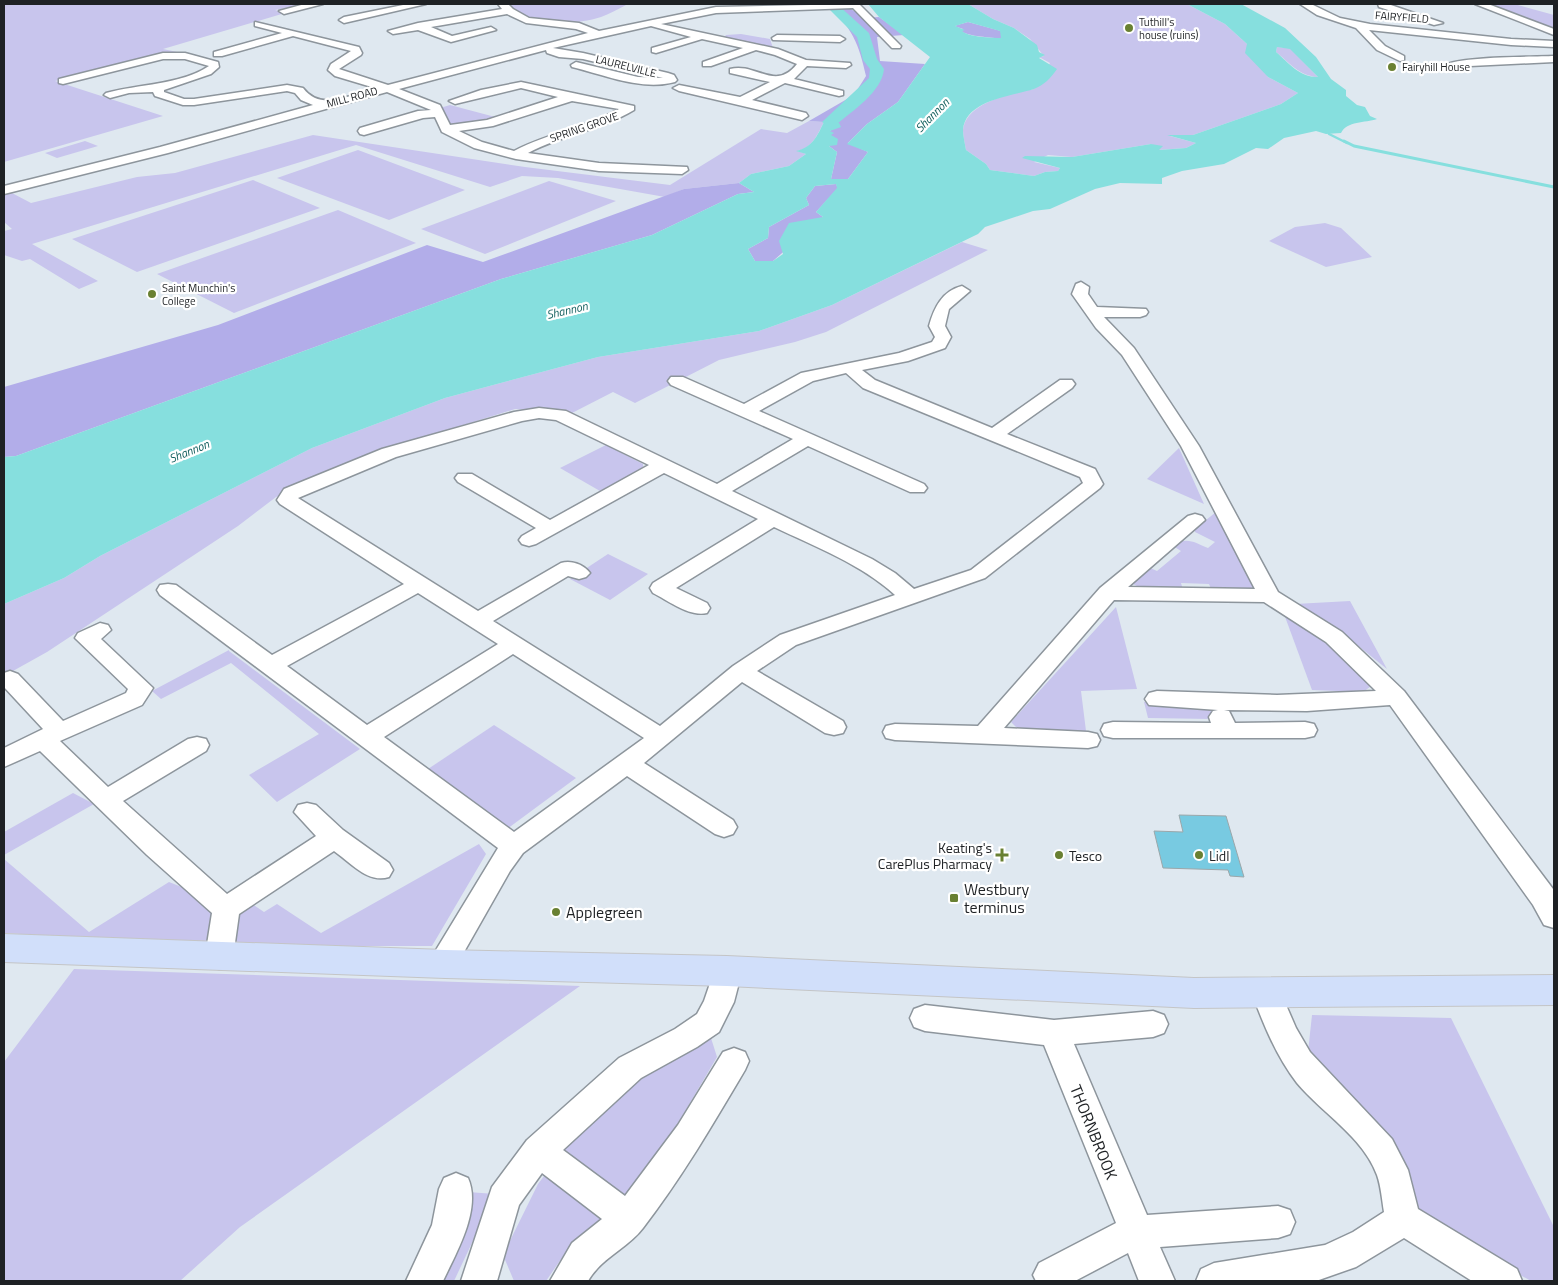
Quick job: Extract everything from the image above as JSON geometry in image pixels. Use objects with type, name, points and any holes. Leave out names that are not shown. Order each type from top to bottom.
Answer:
[{"type":"main road","points":[[4,948],[445,964],[727,970],[1194,993],[1554,990]]},
{"type":"street","points":[[284,10],[318,4]]},
{"type":"street","points":[[344,20],[422,4]]},
{"type":"street","name":"FAIRYFIELD","points":[[1306,4],[1327,16],[1360,27],[1442,33],[1476,40],[1518,44],[1554,44]]},
{"type":"street","points":[[1480,4],[1554,32]]},
{"type":"street","points":[[845,5],[855,5],[896,46]]},
{"type":"street","name":"MILL ROAD","points":[[4,190],[164,150],[322,105],[598,34],[716,10],[845,5]]},
{"type":"street","name":"FAIRYFIELD","points":[[1382,5],[1436,22],[1441,26],[1442,33]]},
{"type":"street","points":[[687,7],[703,12]]},
{"type":"street","points":[[393,31],[505,8],[538,23],[574,25],[598,34]]},
{"type":"street","points":[[259,24],[355,49],[358,53],[335,66],[333,70],[339,74],[386,88],[436,107],[446,128],[478,145],[516,155],[566,164],[618,169],[682,170]]},
{"type":"street","points":[[646,24],[778,52],[804,63],[846,65]]},
{"type":"street","points":[[418,26],[451,39],[491,30]]},
{"type":"street","name":"FAIRYFIELD","points":[[1360,27],[1382,48],[1400,58]]},
{"type":"street","points":[[656,50],[709,37],[740,32]]},
{"type":"street","points":[[218,54],[294,33]]},
{"type":"street","points":[[763,35],[777,38],[840,39]]},
{"type":"street","points":[[777,38],[778,52]]},
{"type":"street","name":"FAIRYFIELD","points":[[1476,40],[1474,45],[1486,47]]},
{"type":"street","name":"LAURELVILLE","points":[[543,47],[559,54],[583,56],[664,75],[670,77],[671,80],[650,83],[576,65]]},
{"type":"street","points":[[707,64],[756,47]]},
{"type":"street","points":[[63,80],[163,56],[185,56],[214,64],[212,69],[206,72],[158,88],[129,90],[110,95]]},
{"type":"street","points":[[1446,67],[1470,62],[1554,60]]},
{"type":"street","points":[[741,101],[795,74],[804,63]]},
{"type":"street","points":[[734,71],[839,93]]},
{"type":"street","points":[[455,101],[485,92],[521,85],[571,97]]},
{"type":"street","points":[[158,88],[159,94],[188,102],[278,89],[294,89],[299,90],[305,98],[322,105]]},
{"type":"street","points":[[679,88],[802,116]]},
{"type":"street","name":"SPRING GROVE","points":[[446,128],[489,123],[571,97],[630,108],[611,119],[538,143],[516,155]]},
{"type":"street","points":[[364,131],[422,114],[439,112]]},
{"type":"street","points":[[1081,286],[1080,294],[1092,312],[1116,342],[1128,352],[1190,446],[1269,596],[1334,637],[1396,696],[1543,897],[1554,917]]},
{"type":"street","points":[[745,411],[807,377],[902,357],[939,345],[944,337],[937,326],[942,307],[962,292]]},
{"type":"street","points":[[1092,312],[1140,312]]},
{"type":"street","points":[[445,964],[450,950],[500,864],[514,846],[661,738],[742,671],[788,640],[978,574],[1093,484],[1088,473],[869,384],[849,367]]},
{"type":"street","points":[[676,381],[917,488]]},
{"type":"street","points":[[995,434],[1066,384]]},
{"type":"street","points":[[661,738],[287,500],[291,493],[389,453],[538,412],[560,415],[865,563],[888,577],[911,598]]},
{"type":"street","points":[[718,491],[806,439]]},
{"type":"street","points":[[529,540],[662,466]]},
{"type":"street","points":[[465,478],[550,528]]},
{"type":"street","points":[[699,608],[653,585],[774,518]]},
{"type":"street","points":[[984,734],[1108,592],[1196,520]]},
{"type":"street","points":[[477,621],[568,567],[579,574]]},
{"type":"street","points":[[270,666],[419,584]]},
{"type":"street","points":[[168,590],[514,846]]},
{"type":"street","points":[[1108,592],[1269,596]]},
{"type":"street","points":[[4,758],[134,699],[141,688],[86,637]]},
{"type":"street","points":[[366,737],[514,644]]},
{"type":"street","points":[[742,671],[834,727]]},
{"type":"street","points":[[10,679],[51,736],[107,799],[156,848],[226,909]]},
{"type":"street","points":[[1156,699],[1216,702],[1355,702],[1396,696]]},
{"type":"street","points":[[1216,702],[1226,731]]},
{"type":"street","points":[[1113,730],[1305,730]]},
{"type":"street","points":[[895,732],[984,734],[1088,740]]},
{"type":"street","points":[[107,799],[197,745]]},
{"type":"street","points":[[626,763],[724,827]]},
{"type":"street","points":[[307,812],[334,837],[379,870]]},
{"type":"street","points":[[219,957],[226,909],[334,837]]},
{"type":"street","points":[[479,1281],[504,1198],[539,1151],[630,1068],[686,1038],[708,1023],[719,1002],[727,970]]},
{"type":"street","points":[[1266,991],[1279,1027],[1299,1061],[1367,1132],[1390,1164],[1403,1219],[1504,1281]]},
{"type":"street","points":[[925,1018],[1054,1033],[1153,1024]]},
{"type":"street","name":"THORNBROOK","points":[[1054,1033],[1134,1232],[1157,1281]]},
{"type":"street","points":[[568,1281],[584,1255],[629,1219],[689,1134],[734,1061]]},
{"type":"street","points":[[539,1151],[629,1219]]},
{"type":"street","points":[[424,1281],[437,1256],[456,1200],[456,1189]]},
{"type":"street","points":[[1214,1281],[1243,1274],[1326,1262],[1377,1236],[1403,1219]]},
{"type":"street","points":[[1051,1275],[1134,1232],[1278,1222]]},
{"type":"shaded area","points":[[4,4],[308,4],[275,10],[285,13],[163,49],[177,52],[55,81],[163,116],[4,162]]},
{"type":"shaded area","points":[[508,4],[626,5],[590,20],[551,23],[526,18]]},
{"type":"shaded area","points":[[968,4],[1187,4],[1225,24],[1247,44],[1268,77],[1298,93],[1281,104],[1193,135],[1170,136],[1196,143],[1186,148],[1158,150],[1151,144],[1072,157],[1048,155],[1034,162],[1060,168],[1058,171],[1045,172],[1034,176],[990,170],[986,164],[966,150],[963,130],[966,120],[972,112],[992,100],[1034,89],[1050,63],[1039,57],[1044,56],[1030,39],[1014,28],[993,19]]},
{"type":"shaded area","points":[[1483,4],[1514,4],[1554,15],[1554,30],[1521,15]]},
{"type":"shaded area","points":[[827,5],[846,7],[855,11],[863,18],[879,17],[904,35],[877,37],[880,61],[925,64],[898,102],[867,124],[848,143],[868,152],[848,179],[831,179],[837,152],[829,146],[830,131],[839,123],[809,121],[854,95],[866,76],[853,37],[843,21]]},
{"type":"shaded area","points":[[968,22],[1001,31],[1002,39],[965,33],[961,31],[963,29],[954,26]]},
{"type":"shaded area","points":[[741,34],[770,39],[773,48],[724,38],[726,35]]},
{"type":"shaded area","points":[[1277,47],[1290,48],[1318,77],[1300,72],[1276,52]]},
{"type":"shaded area","points":[[450,105],[499,118],[450,126],[440,108]]},
{"type":"shaded area","points":[[809,121],[824,122],[811,143],[798,151],[806,154],[789,166],[751,174],[739,183],[684,189],[665,197],[558,178],[522,176],[490,187],[356,145],[32,244],[98,281],[79,289],[30,259],[22,261],[4,255],[4,231],[12,229],[4,222],[4,194],[10,192],[31,203],[137,177],[175,173],[313,135],[525,167],[670,185],[761,129],[787,133]]},
{"type":"shaded area","points":[[85,141],[98,146],[57,158],[45,153]]},
{"type":"shaded area","points":[[358,150],[465,190],[389,220],[277,178]]},
{"type":"shaded area","points":[[253,180],[320,208],[137,272],[72,239]]},
{"type":"shaded area","points":[[549,181],[616,201],[485,254],[421,229]]},
{"type":"shaded area","points":[[739,183],[754,192],[738,194],[652,235],[501,279],[16,456],[4,457],[4,387],[218,325],[427,245],[483,262],[684,189]]},
{"type":"shaded area","points":[[836,184],[838,188],[816,212],[823,217],[773,261],[755,261],[748,249],[768,238],[769,227],[809,205],[806,198],[815,186]]},
{"type":"shaded area","points":[[338,210],[416,243],[234,313],[157,274]]},
{"type":"shaded area","points":[[1325,223],[1341,228],[1372,257],[1326,267],[1269,241],[1295,227]]},
{"type":"shaded area","points":[[962,242],[988,250],[826,332],[795,342],[719,360],[635,403],[613,392],[572,413],[515,409],[390,448],[335,470],[276,497],[238,526],[47,652],[4,676],[4,604],[64,578],[100,556],[312,448],[445,398],[598,357],[759,331],[832,305]]},
{"type":"shaded area","points":[[606,445],[643,464],[643,468],[600,491],[560,468]]},
{"type":"shaded area","points":[[1179,448],[1204,504],[1147,479]]},
{"type":"shaded area","points":[[1216,512],[1256,592],[1212,591],[1209,584],[1181,583],[1183,590],[1143,589],[1133,584],[1133,579],[1148,567],[1157,571],[1181,551],[1173,546],[1178,543],[1190,541],[1208,548],[1215,542],[1195,532],[1195,529]]},
{"type":"shaded area","points":[[608,554],[648,574],[610,600],[570,579]]},
{"type":"shaded area","points":[[1350,601],[1387,669],[1336,628],[1314,620],[1295,604]]},
{"type":"shaded area","points":[[1116,607],[1137,689],[1081,691],[1086,731],[1020,731],[1011,722]]},
{"type":"shaded area","points":[[1284,614],[1316,631],[1374,684],[1363,692],[1312,690]]},
{"type":"shaded area","points":[[229,650],[360,749],[277,802],[249,775],[319,734],[231,663],[161,699],[152,691]]},
{"type":"shaded area","points":[[1144,702],[1201,704],[1208,707],[1214,715],[1211,719],[1148,718]]},
{"type":"shaded area","points":[[494,725],[576,778],[507,829],[425,771]]},
{"type":"shaded area","points":[[73,793],[94,804],[4,855],[4,832]]},
{"type":"shaded area","points":[[479,844],[486,854],[432,946],[232,946],[4,933],[4,859],[89,932],[169,882],[232,907],[246,900],[264,912],[277,904],[321,933]]},
{"type":"shaded area","points":[[74,969],[580,986],[240,1227],[180,1281],[4,1281],[4,1062]]},
{"type":"shaded area","points":[[1312,1015],[1451,1018],[1554,1227],[1554,1281],[1531,1281],[1414,1216],[1307,1061]]},
{"type":"shaded area","points":[[711,1038],[717,1057],[647,1176],[566,1252],[546,1281],[514,1281],[503,1255],[538,1184],[570,1142],[628,1085],[698,1040]]},
{"type":"shaded area","points":[[468,1192],[495,1194],[454,1281],[438,1281]]},
{"type":"water","name":"Shannon","points":[[868,4],[968,4],[993,19],[1014,28],[1037,45],[1039,52],[1045,55],[1039,58],[1057,69],[1047,81],[1038,87],[991,101],[972,112],[966,120],[963,130],[966,150],[986,164],[990,170],[1034,176],[1045,172],[1058,171],[1060,168],[1022,158],[1025,156],[1072,157],[1151,144],[1163,146],[1159,150],[1186,148],[1196,143],[1167,135],[1193,135],[1281,104],[1298,93],[1268,77],[1245,53],[1247,44],[1225,24],[1187,4],[1241,4],[1285,28],[1316,57],[1331,79],[1346,90],[1346,96],[1357,105],[1365,107],[1370,116],[1377,119],[1352,124],[1347,126],[1341,133],[1326,134],[1316,131],[1284,138],[1268,149],[1256,148],[1224,164],[1182,171],[1162,178],[1162,184],[1120,183],[1095,189],[1050,209],[1033,211],[985,227],[978,234],[832,305],[759,331],[598,357],[445,398],[312,448],[100,556],[64,578],[4,604],[4,457],[16,456],[501,279],[652,235],[738,194],[754,192],[739,183],[751,174],[789,166],[806,154],[796,151],[810,144],[817,136],[824,122],[839,123],[841,127],[830,131],[834,133],[831,135],[838,139],[837,145],[829,146],[837,152],[831,179],[848,179],[868,152],[847,144],[867,124],[898,102],[930,57],[879,17]],"holes":[[[968,22],[1000,31],[1001,38],[969,35],[962,31],[965,30],[955,26]],[[1277,47],[1290,49],[1318,77],[1305,75],[1276,52]],[[836,184],[837,188],[816,212],[823,217],[789,223],[779,241],[783,254],[773,261],[755,261],[748,249],[768,238],[769,227],[809,205],[806,198],[815,186]]]},
{"type":"building","name":"Lidl","points":[[1179,815],[1226,816],[1244,877],[1230,876],[1228,870],[1163,868],[1154,831],[1183,832]]},
{"type":"waterway","points":[[830,4],[864,36],[870,60],[877,69],[876,79],[830,122]]},
{"type":"waterway","points":[[1329,134],[1347,143]]},
{"type":"waterway","points":[[1344,141],[1354,146],[1554,187]]},
{"type":"place","name":"Tuthill's house (ruins)","points":[[1129,28]]},
{"type":"place","name":"Fairyhill House","points":[[1392,67]]},
{"type":"place","name":"Saint Munchin's College","points":[[152,294]]},
{"type":"place","name":"Keating's CarePlus Pharmacy","points":[[1002,855]]},
{"type":"place","name":"Tesco","points":[[1059,855]]},
{"type":"place","name":"Lidl","points":[[1199,855]]},
{"type":"place","name":"Westbury terminus","points":[[954,898]]},
{"type":"place","name":"Applegreen","points":[[556,912]]}]
